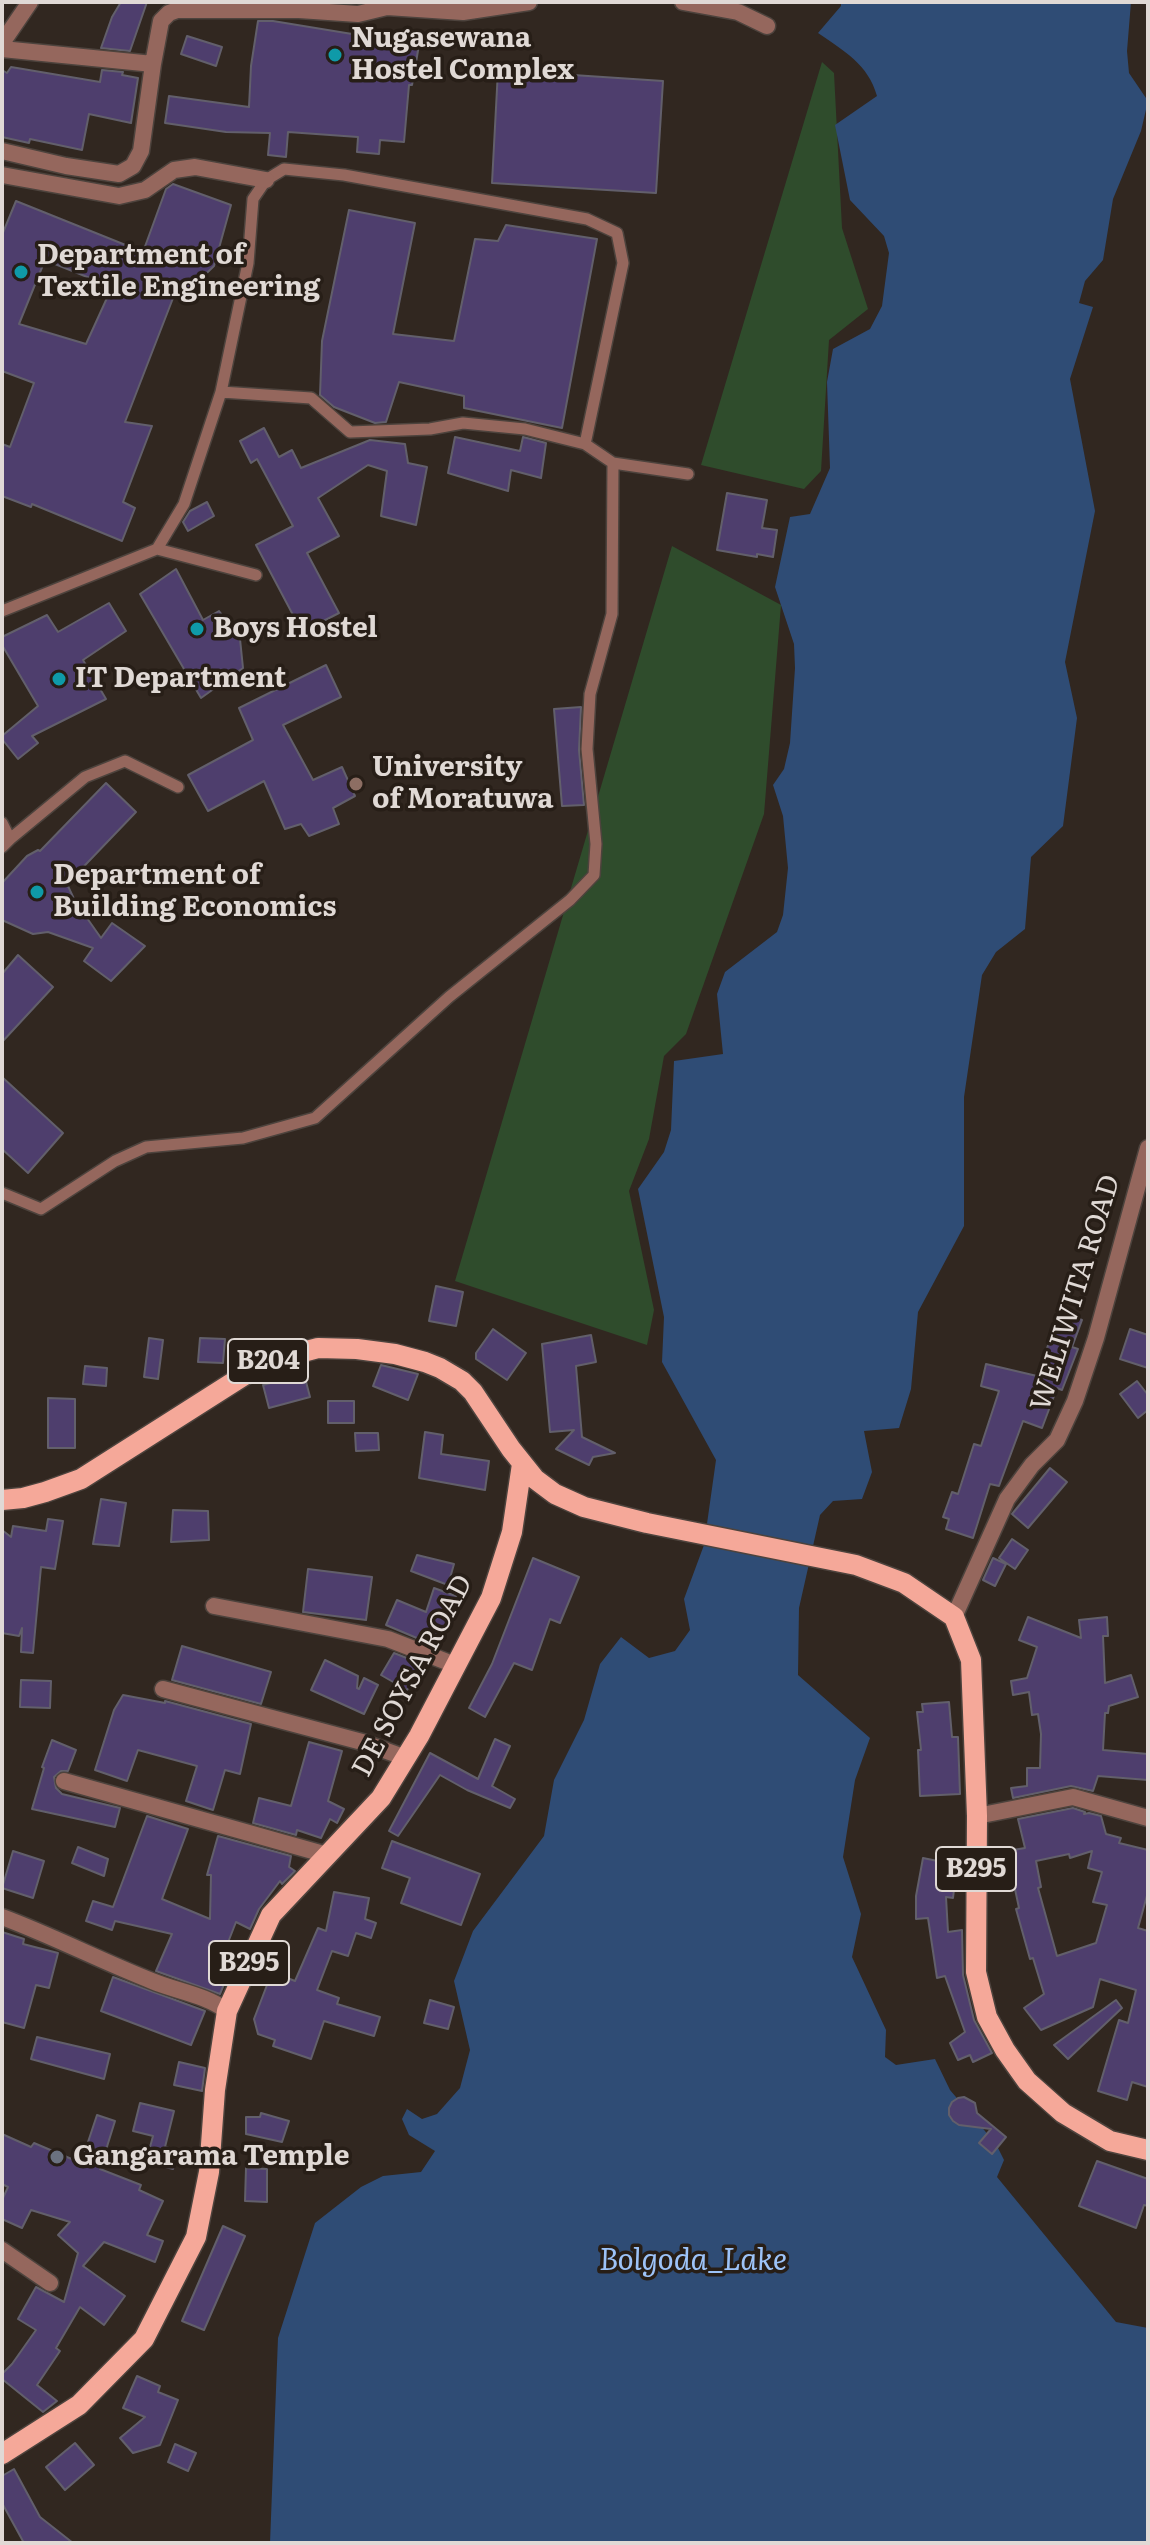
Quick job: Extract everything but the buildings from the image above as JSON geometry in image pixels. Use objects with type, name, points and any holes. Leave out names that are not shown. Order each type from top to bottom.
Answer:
[{"type":"main road","name":"B204","points":[[2,1500],[23,1498],[81,1479],[265,1362],[318,1348],[395,1354],[440,1368],[462,1381],[473,1392],[522,1464]]},
{"type":"main road","points":[[522,1464],[555,1494],[584,1507],[856,1565],[904,1583],[954,1617]]},
{"type":"main road","name":"DE SOYSA ROAD","points":[[2,2454],[79,2405],[144,2339],[196,2237],[209,2172],[215,2090],[227,2011],[271,1915],[381,1798],[406,1758],[491,1598],[512,1532],[522,1464]]},
{"type":"main road","name":"B295","points":[[954,1617],[971,1660],[977,1816],[976,1972],[987,2017],[1027,2081],[1063,2113],[1110,2141],[1148,2150]]},
{"type":"street","points":[[30,2],[2,46],[153,64]]},
{"type":"street","points":[[2,151],[119,174],[133,166],[141,151],[161,21],[177,10],[215,6],[358,14],[388,4],[463,12],[529,2]]},
{"type":"street","points":[[683,2],[738,12],[767,26]]},
{"type":"street","points":[[2,175],[119,196],[145,190],[174,170],[195,167],[266,180]]},
{"type":"street","name":"WELIWITA ROAD","points":[[954,1617],[1007,1499],[1032,1465],[1057,1440],[1075,1401],[1096,1338],[1148,1148]]},
{"type":"street","points":[[214,1606],[388,1639],[455,1665]]},
{"type":"street","points":[[163,1689],[362,1742],[406,1758]]},
{"type":"street","points":[[64,1781],[327,1855]]},
{"type":"street","points":[[977,1816],[1073,1797],[1148,1818]]},
{"type":"street","points":[[2,1917],[51,1935],[170,1989],[217,2003],[227,2011]]},
{"type":"street","points":[[2,2250],[50,2283]]},
{"type":"lane","points":[[157,549],[184,504],[221,392],[248,263],[253,199],[266,180],[284,169],[344,175],[587,219],[617,233],[623,263],[585,444]]},
{"type":"lane","points":[[221,392],[311,398],[350,432],[430,429],[463,423],[525,429],[585,444],[613,463],[688,474]]},
{"type":"lane","points":[[2,1193],[41,1209],[115,1161],[146,1147],[243,1138],[315,1118],[449,997],[570,900],[594,875],[596,844],[587,749],[590,694],[612,614],[613,463]]},
{"type":"lane","points":[[2,611],[157,549],[256,575]]},
{"type":"lane","points":[[2,823],[6,843],[85,777],[125,761],[178,787]]},
{"type":"green space","points":[[822,62],[834,73],[842,228],[868,309],[829,340],[821,471],[804,489],[701,465]]},
{"type":"green space","points":[[672,546],[781,605],[764,814],[686,1034],[664,1056],[649,1139],[629,1191],[654,1310],[647,1345],[455,1281]]},
{"type":"water","name":"Bolgoda_Lake","points":[[841,2],[1131,2],[1127,51],[1129,73],[1148,101],[1141,131],[1113,199],[1103,260],[1085,281],[1079,303],[1093,307],[1070,379],[1095,511],[1065,662],[1077,718],[1063,826],[1031,857],[1025,929],[996,952],[982,975],[964,1097],[964,1226],[918,1312],[911,1389],[899,1428],[864,1431],[872,1472],[862,1499],[833,1501],[820,1515],[799,1608],[798,1675],[870,1738],[855,1780],[843,1857],[861,1914],[852,1957],[886,2030],[885,2057],[896,2065],[935,2059],[950,2090],[996,2144],[1004,2160],[997,2177],[1116,2322],[1148,2328],[1148,2543],[270,2543],[278,2338],[315,2223],[361,2187],[383,2176],[421,2172],[435,2151],[409,2135],[402,2119],[407,2109],[422,2119],[437,2114],[460,2088],[470,2050],[454,1981],[473,1931],[544,1836],[554,1780],[584,1720],[600,1664],[621,1637],[649,1658],[675,1651],[690,1630],[684,1599],[704,1545],[716,1460],[662,1362],[664,1317],[638,1189],[664,1152],[671,1130],[674,1061],[723,1054],[717,994],[725,972],[777,932],[783,915],[788,868],[783,816],[773,785],[784,769],[790,743],[795,668],[794,644],[775,587],[790,517],[810,514],[830,468],[827,382],[833,349],[870,329],[882,306],[889,253],[884,236],[850,200],[835,125],[877,96],[861,67],[846,52],[818,33]]},
{"type":"place","name":"Nugasewana Hostel Complex","points":[[335,55]]},
{"type":"place","name":"Department of Textile Engineering","points":[[21,272]]},
{"type":"place","name":"Boys Hostel","points":[[197,629]]},
{"type":"place","name":"IT Department","points":[[59,679]]},
{"type":"place","name":"University of Moratuwa","points":[[356,784]]},
{"type":"place","name":"Department of Building Economics","points":[[37,892]]},
{"type":"place","name":"Gangarama Temple","points":[[57,2157]]}]
